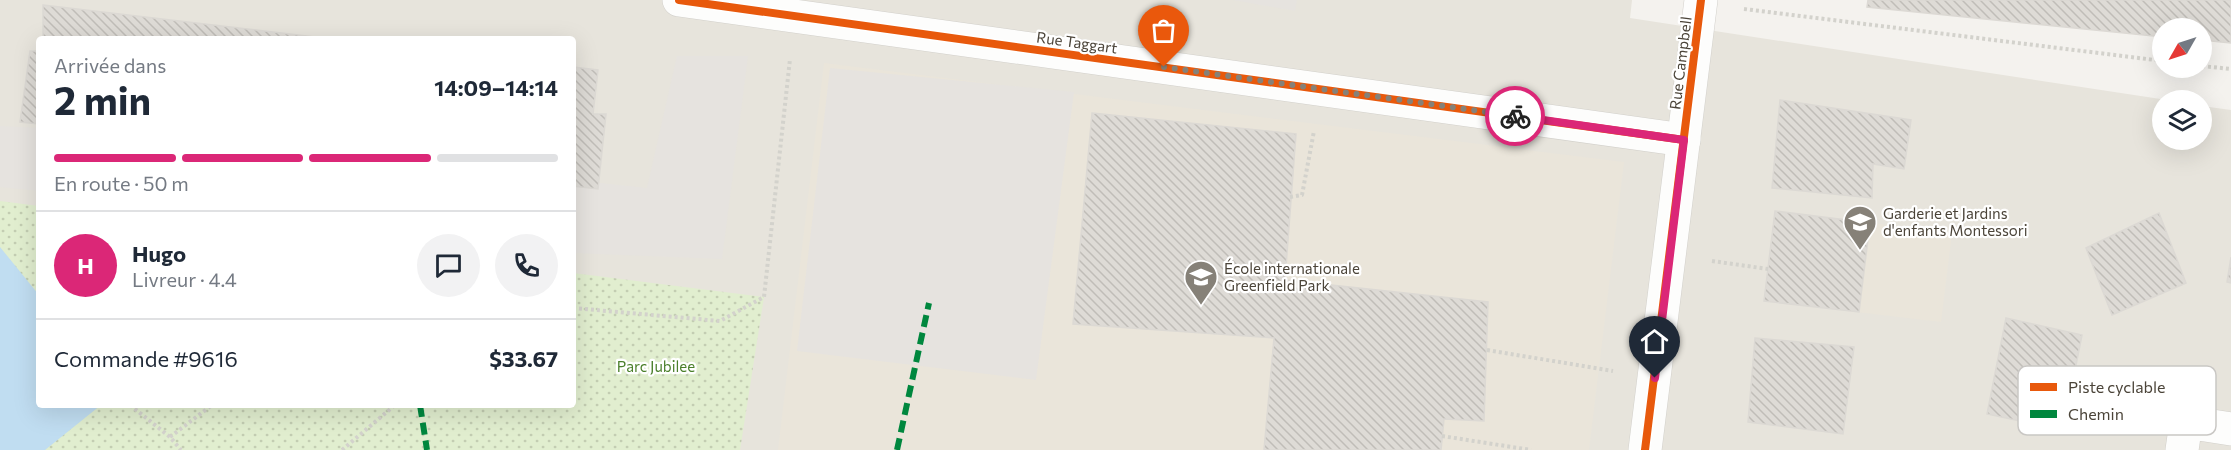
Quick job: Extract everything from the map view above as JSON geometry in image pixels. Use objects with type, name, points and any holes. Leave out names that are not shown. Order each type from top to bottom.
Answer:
[{"type":"street","name":"Rue Taggart","points":[[679,0],[1684,140]]},
{"type":"street","name":"Rue Campbell","points":[[1646,450],[1701,2]]},
{"type":"street","points":[[2216,427],[2231,429]]},
{"type":"street","points":[[2182,450],[2184,435]]},
{"type":"path","points":[[1701,2],[2152,60]]},
{"type":"path","points":[[576,308],[720,321],[764,297],[795,16]]},
{"type":"path","points":[[2212,67],[2231,69]]},
{"type":"path","points":[[1290,197],[1302,195],[1322,89]]},
{"type":"path","points":[[1670,256],[1768,269]]},
{"type":"path","points":[[1487,350],[1655,378]]},
{"type":"path","points":[[134,408],[170,437],[181,450]]},
{"type":"path","points":[[170,437],[208,408]]},
{"type":"path","points":[[342,450],[391,408]]},
{"type":"path","points":[[1442,436],[1531,450]]},
{"type":"shaded area","points":[[0,0],[1632,0],[1630,18],[2152,98],[2152,150],[2212,150],[2212,107],[2231,110],[2231,450],[0,450]]},
{"type":"shaded area","points":[[1233,0],[1297,0],[1295,11]]},
{"type":"shaded area","points":[[677,56],[748,56],[722,259],[576,253],[576,180],[647,188]]},
{"type":"shaded area","name":"École internationale Greenfield Park","points":[[824,63],[1624,162],[1589,450],[778,450]]},
{"type":"shaded area","points":[[830,68],[1074,92],[1036,380],[797,351]]},
{"type":"shaded area","points":[[0,126],[36,128],[36,191],[0,187]]},
{"type":"shaded area","name":"Garderie et Jardins d'enfants Montessori","points":[[1775,211],[1952,233],[1941,322],[1764,301]]},
{"type":"green space","name":"Parc Jubilee","points":[[0,201],[36,206],[36,408],[576,408],[576,273],[764,297],[740,450],[0,450]]},
{"type":"water","points":[[0,247],[36,291],[36,408],[97,408],[45,450],[0,450]]},
{"type":"building","points":[[1868,0],[2231,0],[2231,43],[2212,41],[2212,18],[2152,18],[2152,36],[1867,7]]},
{"type":"building","points":[[43,5],[306,36],[43,36]]},
{"type":"building","points":[[30,51],[36,51],[36,124],[20,122]]},
{"type":"building","points":[[576,67],[598,70],[593,114],[606,114],[598,189],[576,186]]},
{"type":"building","points":[[1780,100],[1911,120],[1904,169],[1873,164],[1872,198],[1772,188]]},
{"type":"building","points":[[1092,113],[1296,134],[1285,280],[1488,302],[1484,421],[1444,419],[1441,450],[1264,450],[1274,338],[1073,324]]},
{"type":"building","name":"Garderie et Jardins d'enfants Montessori","points":[[1775,211],[1870,223],[1859,312],[1764,301]]},
{"type":"building","points":[[2159,213],[2186,283],[2112,315],[2086,248]]},
{"type":"building","points":[[2231,257],[2231,283],[2227,282]]},
{"type":"building","points":[[2006,318],[2082,335],[2076,366],[2018,366],[2018,421],[1987,414]]},
{"type":"building","points":[[1755,338],[1854,347],[1843,434],[1748,422]]},
{"type":"marked path","points":[[897,450],[929,303]]},
{"type":"marked path","points":[[420,408],[427,450]]},
{"type":"cycle path","points":[[679,0],[1684,140]]},
{"type":"cycle path","points":[[1645,450],[1701,0]]},
{"type":"way so far","points":[[1164,67],[1515,116]]},
{"type":"place","name":"Garderie et Jardins d'enfants Montessori","points":[[1860,251]]},
{"type":"place","name":"École internationale Greenfield Park","points":[[1201,306]]},
{"type":"route","points":[[1515,116],[1684,140],[1655,378]]}]
